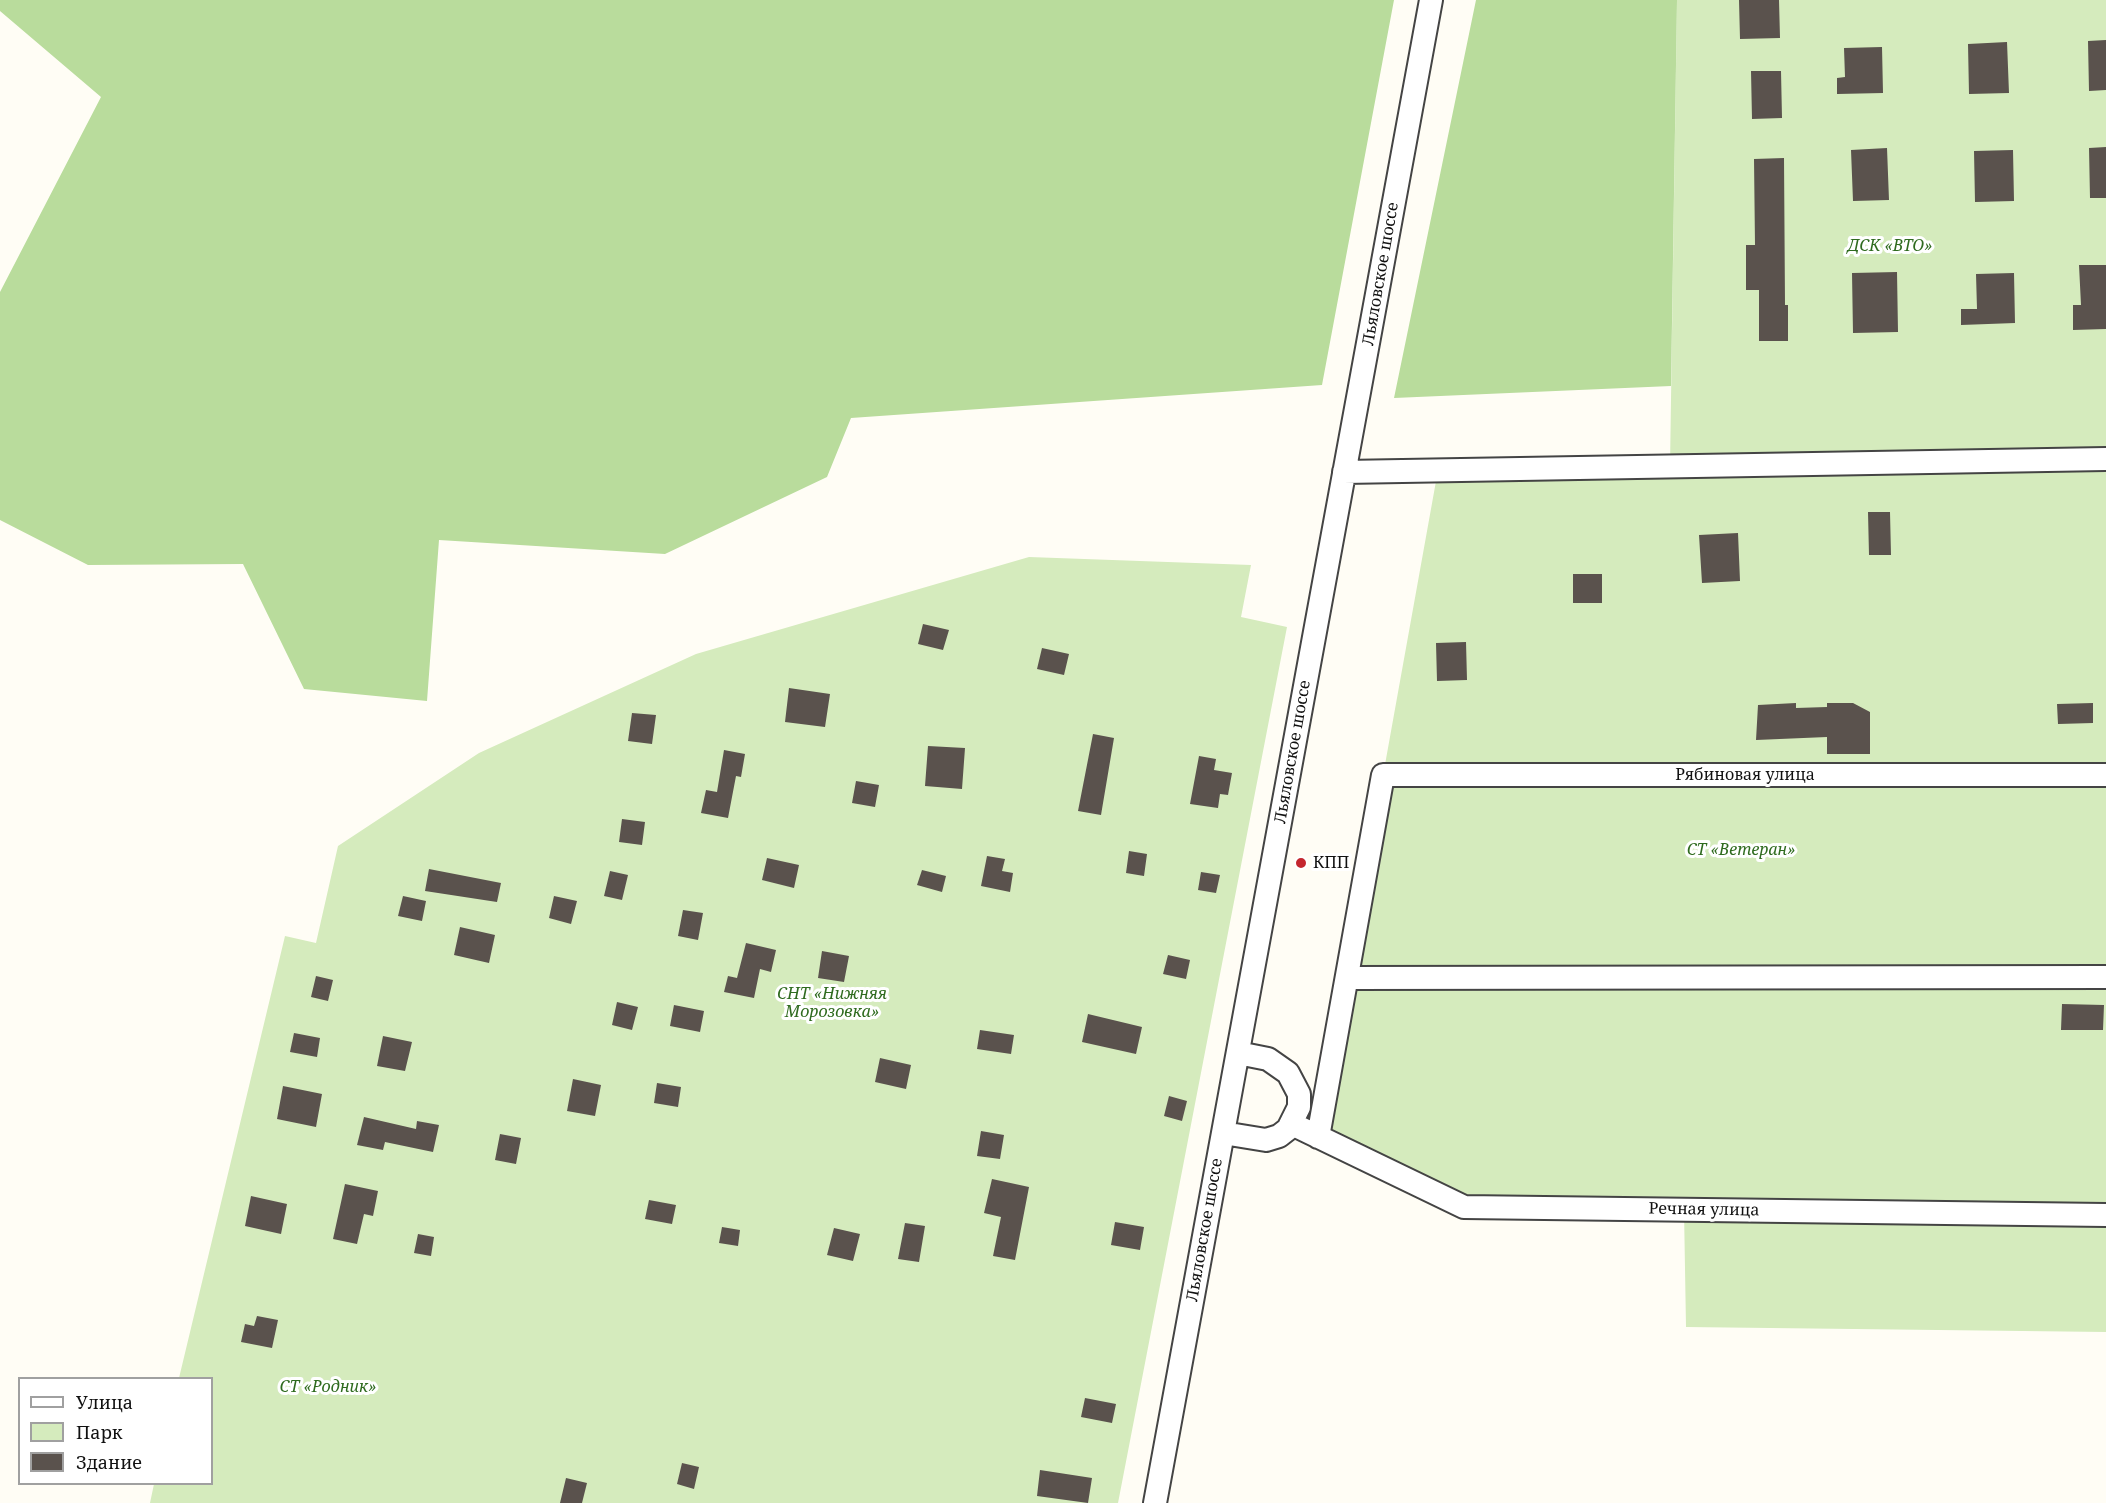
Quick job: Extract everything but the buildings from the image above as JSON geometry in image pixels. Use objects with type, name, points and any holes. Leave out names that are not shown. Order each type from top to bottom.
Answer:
[{"type":"street","name":"Льяловское шоссе","points":[[1155,1503],[1431,0]]},
{"type":"street","points":[[1344,472],[2106,459]]},
{"type":"street","name":"Рябиновая улица","points":[[1347,978],[1383,775],[2106,775]]},
{"type":"street","points":[[1318,1137],[1347,978],[2106,977]]},
{"type":"street","points":[[1223,1133],[1266,1140],[1279,1136],[1292,1124],[1299,1107],[1299,1094],[1288,1073],[1268,1059],[1238,1053]]},
{"type":"street","name":"Речная улица","points":[[1292,1124],[1464,1207],[2106,1215]]},
{"type":"green space","points":[[0,0],[1394,0],[1322,385],[851,418],[827,477],[665,554],[439,540],[427,701],[304,689],[243,564],[88,565],[0,520],[0,292],[101,97],[0,11]]},
{"type":"green space","points":[[1476,0],[1677,0],[1671,386],[1394,398]]},
{"type":"green space","name":"СТ «Ветеран»","points":[[1677,0],[2106,0],[2106,1332],[1686,1327],[1684,1210],[1464,1207],[1318,1137],[1438,470],[1670,466]]},
{"type":"green space","name":"СНТ «Нижняя Морозовка»","points":[[1029,557],[1251,565],[1241,617],[1287,627],[1118,1503],[150,1503],[154,1485],[213,1485],[213,1377],[179,1377],[285,936],[316,943],[338,846],[479,753],[696,654]]},
{"type":"place","name":"КПП","points":[[1301,863]]},
{"type":"park label","name":"ДСК «ВТО»","points":[[1890,246]]},
{"type":"park label","name":"СТ «Родник»","points":[[328,1387]]}]
